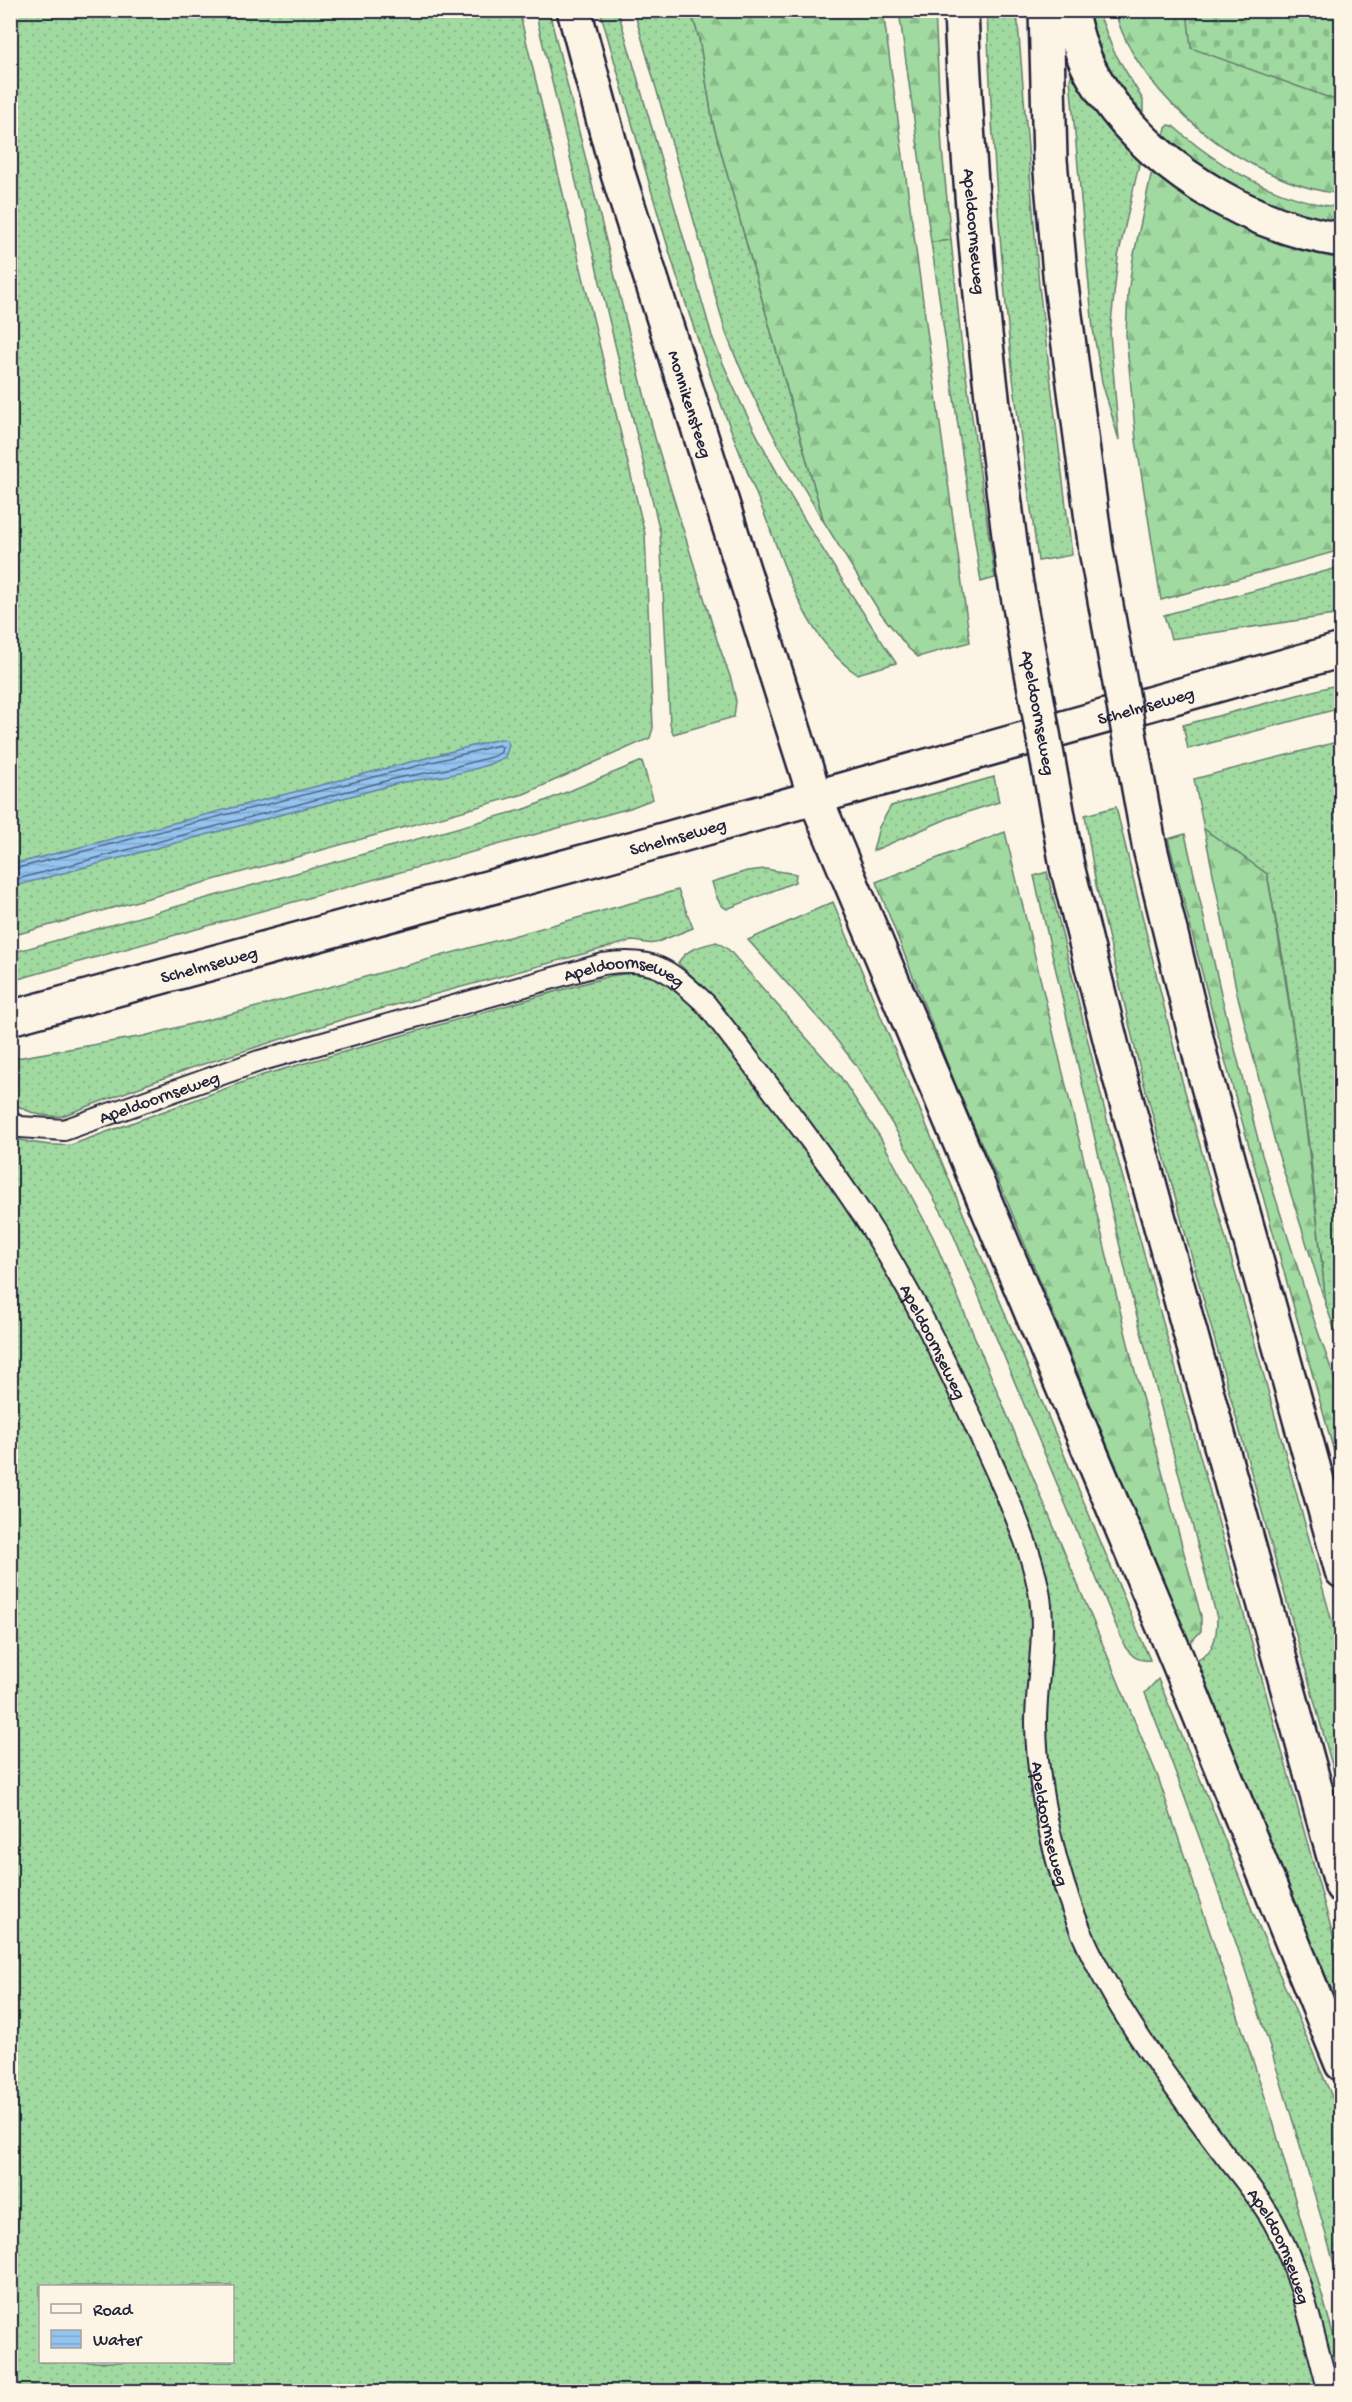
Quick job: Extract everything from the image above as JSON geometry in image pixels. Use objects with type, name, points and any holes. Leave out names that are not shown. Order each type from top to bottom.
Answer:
[{"type":"main road","name":"Monnikensteeg","points":[[574,10],[618,174],[815,797],[1178,1660],[1341,2064]]},
{"type":"main road","name":"Apeldoornseweg","points":[[961,10],[971,187],[981,300],[1014,573],[1067,866],[1115,1059],[1341,1886]]},
{"type":"main road","points":[[1046,10],[1050,160],[1060,285],[1096,550],[1149,844],[1205,1075],[1341,1571]]},
{"type":"main road","points":[[1070,10],[1085,60],[1094,79],[1121,116],[1150,147],[1227,201],[1284,226],[1313,235],[1341,240]]},
{"type":"main road","name":"Schelmseweg","points":[[10,1018],[1341,650]]},
{"type":"lane","name":"Apeldoornseweg","points":[[10,1122],[20,1127],[64,1130],[259,1061],[603,964],[628,961],[653,965],[675,975],[706,1004],[865,1218],[902,1281],[961,1395],[988,1454],[1026,1545],[1039,1591],[1041,1611],[1036,1722],[1039,1773],[1061,1875],[1083,1935],[1115,2000],[1144,2047],[1270,2217],[1294,2267],[1329,2391]]},
{"type":"green space","points":[[11,11],[519,11],[645,534],[653,728],[650,738],[524,794],[11,936],[10,887],[399,783],[444,775],[500,739],[11,865]]},
{"type":"green space","points":[[535,11],[549,11],[655,438],[736,701],[734,717],[673,734],[670,724],[660,532]]},
{"type":"green space","points":[[600,11],[618,11],[712,336],[730,379],[750,422],[795,504],[896,663],[857,674],[823,641],[810,622],[789,578],[697,337],[658,215]]},
{"type":"green space","points":[[634,11],[691,11],[699,38],[713,123],[824,522],[758,407],[726,333]]},
{"type":"green space","points":[[691,11],[883,11],[970,642],[918,657],[908,648],[879,611],[824,522],[713,123],[699,38]]},
{"type":"green space","points":[[899,11],[935,11],[942,149],[951,240],[931,242]]},
{"type":"green space","points":[[987,11],[1017,11],[1039,286],[1072,555],[1038,561],[1012,368],[1000,234]]},
{"type":"green space","points":[[1085,11],[1098,11],[1113,50],[1143,100],[1143,113],[1115,78]]},
{"type":"green space","points":[[1115,11],[1341,11],[1341,194],[1307,187],[1271,174],[1236,155],[1203,132],[1173,105],[1148,75],[1128,44]]},
{"type":"green space","points":[[1187,11],[1341,11],[1341,102],[1191,48]]},
{"type":"green space","points":[[1073,69],[1113,129],[1140,160],[1118,257],[1110,333],[1119,440],[1102,382],[1093,329],[1070,79]]},
{"type":"green space","points":[[1169,125],[1210,156],[1251,180],[1294,197],[1341,208],[1341,222],[1292,211],[1224,181],[1183,152],[1164,135]]},
{"type":"green space","points":[[1155,172],[1244,229],[1292,246],[1342,256],[1341,550],[1161,600],[1136,440],[1126,335],[1128,293],[1133,259],[1151,175]]},
{"type":"green space","points":[[951,240],[961,340],[995,578],[981,582],[931,242]]},
{"type":"green space","points":[[1341,567],[1341,614],[1171,639],[1164,615]]},
{"type":"green space","points":[[1332,686],[1341,698],[1341,708],[1188,749],[1183,725]]},
{"type":"green space","points":[[1341,741],[1341,1348],[1326,1305],[1311,1160],[1284,963],[1267,874],[1204,829],[1194,779]]},
{"type":"green space","points":[[642,761],[653,799],[630,808],[11,981],[11,953],[528,808]]},
{"type":"green space","points":[[994,777],[999,802],[949,818],[873,851],[879,827],[891,806]]},
{"type":"green space","points":[[1116,807],[1181,1077],[1341,1654],[1341,1798],[1140,1069],[1096,885],[1085,815]]},
{"type":"green space","points":[[1204,829],[1267,874],[1286,981],[1301,1089],[1326,1305],[1277,1150],[1237,993]]},
{"type":"green space","points":[[1005,832],[1132,1360],[1201,1616],[1201,1631],[1189,1644],[1007,1201],[958,1091],[876,882]]},
{"type":"green space","points":[[1185,834],[1222,998],[1262,1155],[1341,1397],[1341,1477],[1217,1031],[1168,839]]},
{"type":"green space","points":[[765,869],[796,874],[795,882],[727,909],[721,904],[712,882],[747,871]]},
{"type":"green space","points":[[1047,872],[1109,1128],[1341,1964],[1341,2021],[1197,1660],[1208,1653],[1214,1642],[1217,1618],[1130,1290],[1034,876]]},
{"type":"green space","points":[[678,890],[693,928],[655,943],[631,941],[347,1018],[191,1068],[62,1116],[35,1114],[11,1102],[11,1059],[144,1036],[246,1010]]},
{"type":"green space","points":[[833,902],[1150,1660],[1136,1658],[1125,1647],[951,1229],[894,1127],[856,1065],[828,1029],[748,940]]},
{"type":"green space","points":[[717,942],[729,950],[840,1076],[880,1137],[933,1237],[1158,1777],[1272,2118],[1341,2362],[1341,2391],[1339,2391],[1303,2265],[1151,2042],[1122,1995],[1091,1931],[1071,1873],[1055,1811],[1048,1769],[1045,1723],[1050,1610],[910,1276],[873,1212],[792,1099],[715,999],[678,963],[690,951]]},
{"type":"green space","points":[[637,972],[659,977],[677,989],[719,1036],[858,1223],[895,1285],[979,1458],[1017,1546],[1026,1576],[1032,1612],[1028,1723],[1076,1940],[1107,2005],[1272,2235],[1286,2271],[1321,2391],[11,2391],[10,1137],[40,1144],[71,1145],[263,1075],[610,976]]},
{"type":"green space","points":[[1158,1679],[1252,1910],[1341,2118],[1341,2289],[1298,2138],[1251,1988],[1200,1840],[1145,1693]]},
{"type":"water","points":[[500,739],[507,740],[509,745],[505,757],[480,767],[399,783],[11,887],[11,865]]}]
